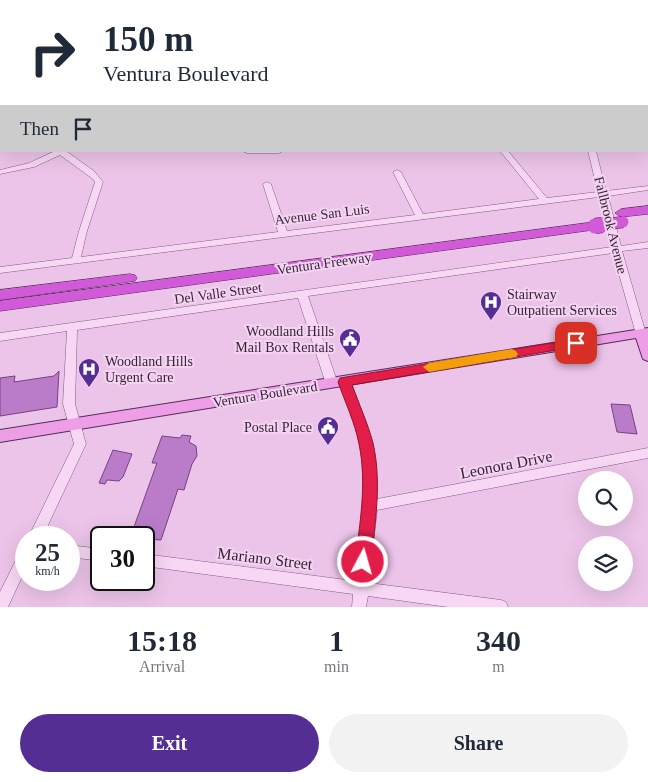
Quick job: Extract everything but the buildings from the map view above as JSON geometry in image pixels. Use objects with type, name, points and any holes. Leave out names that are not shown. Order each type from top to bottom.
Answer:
[{"type":"highway","name":"Ventura Freeway","points":[[622,218],[648,210]]},
{"type":"highway","name":"Ventura Freeway","points":[[0,295],[595,221],[622,218],[648,219]]},
{"type":"highway","name":"Ventura Freeway","points":[[0,306],[595,221]]},
{"type":"main road","name":"Fallbrook Avenue","points":[[644,333],[648,356]]},
{"type":"main road","name":"Ventura Boulevard","points":[[0,436],[644,333]]},
{"type":"street","points":[[0,172],[31,165],[61,152],[95,176],[98,182],[98,189],[83,231],[76,260]]},
{"type":"street","points":[[505,152],[544,200]]},
{"type":"street","name":"Fallbrook Avenue","points":[[592,152],[617,249],[644,333]]},
{"type":"street","points":[[397,172],[420,216]]},
{"type":"street","points":[[267,184],[282,233]]},
{"type":"street","name":"Avenue San Luis","points":[[0,270],[603,192],[648,188]]},
{"type":"street","name":"Del Valle Street","points":[[0,337],[648,245]]},
{"type":"street","points":[[302,294],[366,442],[370,469],[370,506],[358,607]]},
{"type":"street","points":[[41,526],[78,450],[80,441],[69,404],[72,328]]},
{"type":"street","name":"Leonora Drive","points":[[370,506],[648,453]]},
{"type":"street","name":"Mariano Street","points":[[155,561],[502,607]]},
{"type":"street","points":[[0,607],[15,576]]},
{"type":"slow traffic","points":[[429,367],[512,354]]},
{"type":"place","name":"Stairway Outpatient Services","points":[[491,321]]},
{"type":"place","name":"Woodland Hills Mail Box Rentals","points":[[350,358]]},
{"type":"place","name":"Woodland Hills Urgent Care","points":[[89,388]]},
{"type":"place","name":"Postal Place","points":[[328,446]]},
{"type":"route","points":[[363,562],[370,506],[370,469],[366,442],[345,382],[576,343]]}]
